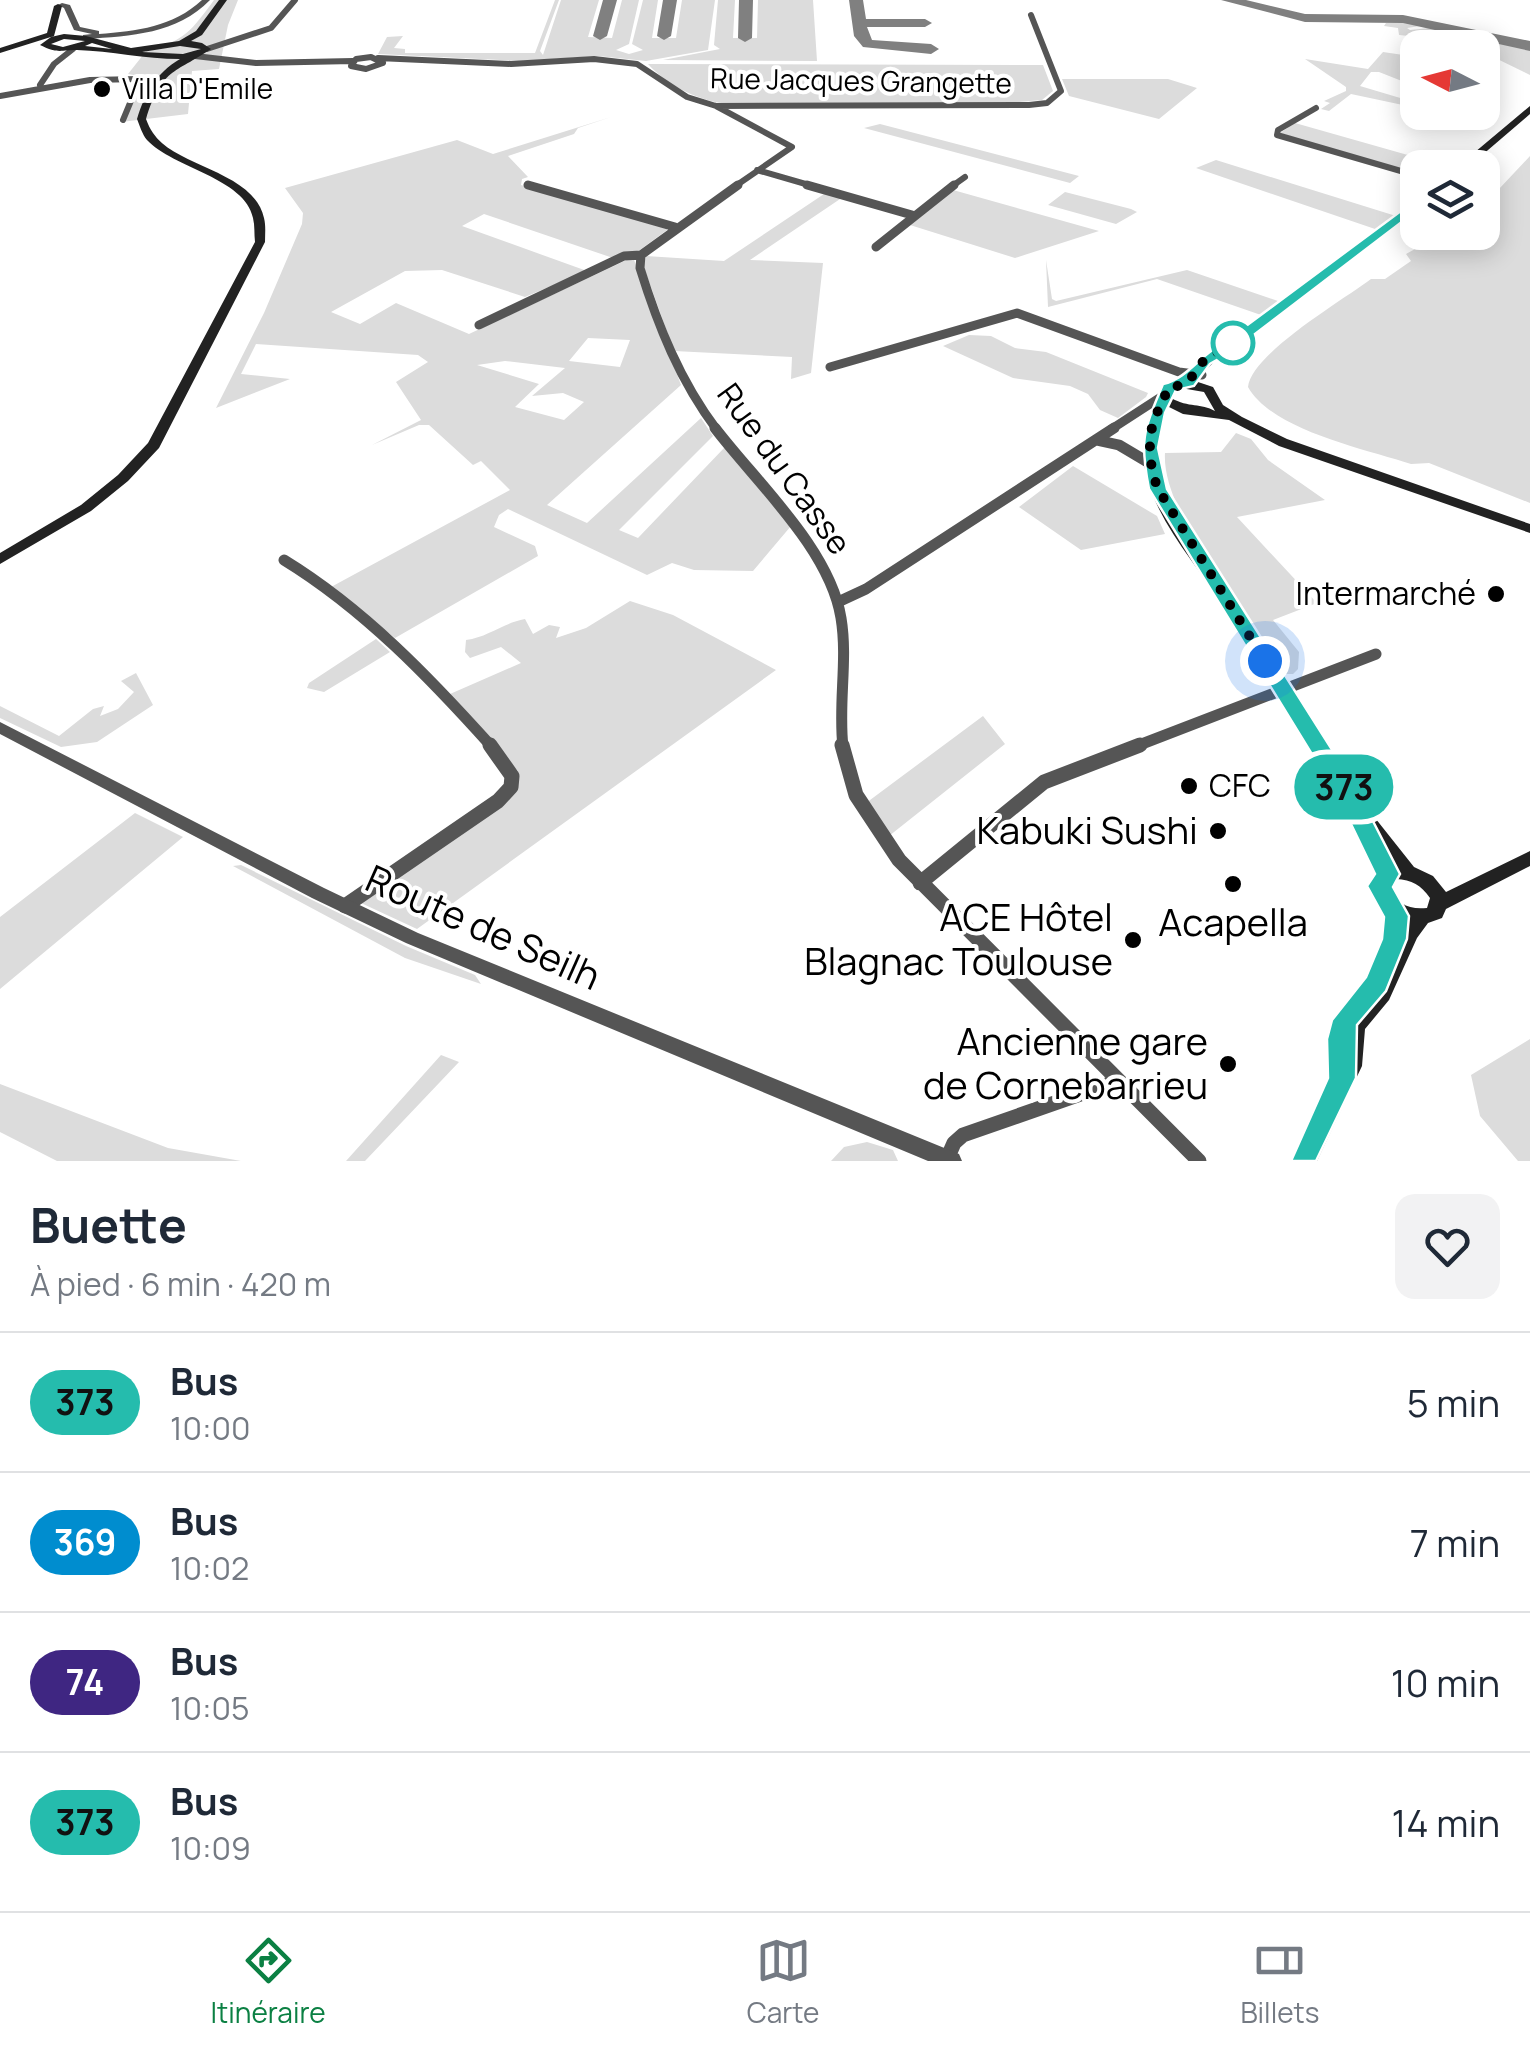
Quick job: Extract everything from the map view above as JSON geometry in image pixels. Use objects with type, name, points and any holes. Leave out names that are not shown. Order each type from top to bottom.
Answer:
[{"type":"main road","points":[[204,47],[196,40],[199,32],[223,0]]},
{"type":"main road","points":[[0,53],[51,34],[60,5]]},
{"type":"main road","points":[[0,559],[86,508],[147,454],[178,406],[260,242],[260,215],[246,194],[162,148],[145,130],[144,105],[166,58],[199,32]]},
{"type":"main road","points":[[49,48],[65,36],[166,58]]},
{"type":"main road","points":[[76,48],[88,40]]},
{"type":"main road","points":[[179,44],[204,47]]},
{"type":"main road","points":[[0,53],[76,48],[166,58],[192,57],[204,47]]},
{"type":"main road","points":[[1483,150],[1530,109]]},
{"type":"main road","points":[[1166,504],[1159,474],[1158,438],[1169,388],[1200,379],[1229,346],[1400,218]]},
{"type":"main road","points":[[1200,379],[1216,402],[1248,428],[1284,443]]},
{"type":"main road","points":[[1169,401],[1223,416],[1250,432],[1530,529]]},
{"type":"main road","points":[[1169,401],[1154,420],[1150,464],[1166,504],[1397,873],[1463,890]]},
{"type":"main road","points":[[1196,411],[1210,408],[1216,402]]},
{"type":"main road","points":[[1306,1161],[1352,1058],[1355,1026],[1382,994],[1421,918],[1435,913],[1440,902],[1530,858]]},
{"type":"main road","points":[[1342,1078],[1341,1039],[1345,1020],[1376,983],[1394,939],[1396,916],[1380,886],[1397,873]]},
{"type":"main road","points":[[1430,883],[1440,902]]},
{"type":"main road","points":[[1390,906],[1421,918]]},
{"type":"street","points":[[88,40],[180,21],[206,0]]},
{"type":"street","points":[[204,47],[271,28],[294,0]]},
{"type":"street","points":[[60,5],[82,31],[126,32]]},
{"type":"street","name":"Rue Jacques Grangette","points":[[232,59],[352,63],[366,69],[381,61],[405,58],[501,64],[594,59],[637,64],[687,96],[716,106],[1048,103],[1062,91],[1031,15]]},
{"type":"street","points":[[204,47],[232,59]]},
{"type":"street","points":[[49,48],[54,64]]},
{"type":"street","points":[[40,86],[54,64],[76,48]]},
{"type":"street","points":[[192,57],[232,59]]},
{"type":"street","points":[[0,96],[40,86],[56,88],[122,78],[140,80],[123,120]]},
{"type":"street","points":[[479,326],[624,256],[642,255],[675,227],[792,145],[726,116],[716,106]]},
{"type":"street","points":[[726,116],[746,106]]},
{"type":"street","points":[[1316,108],[1276,134],[1400,171]]},
{"type":"street","points":[[758,170],[912,215]]},
{"type":"street","points":[[876,248],[912,215],[964,177]]},
{"type":"street","points":[[528,184],[675,227]]},
{"type":"street","name":"Rue du Casse","points":[[642,255],[643,279],[684,382],[711,422],[802,534],[838,602],[842,636],[840,742],[849,780],[868,822],[920,884],[1115,1082],[1199,1161]]},
{"type":"street","points":[[830,367],[1017,313],[1200,379]]},
{"type":"street","points":[[838,602],[866,589],[1096,440],[1169,401]]},
{"type":"street","points":[[1096,440],[1120,445],[1150,464]]},
{"type":"street","points":[[284,560],[308,573],[388,640],[482,737],[512,776],[512,788],[498,801],[345,906]]},
{"type":"street","points":[[920,884],[1044,782],[1376,654]]},
{"type":"street","name":"Route de Seilh","points":[[0,727],[345,906],[512,982],[949,1160]]},
{"type":"street","points":[[949,1160],[954,1143],[964,1135],[1115,1082]]},
{"type":"shaded area","points":[[214,0],[238,0],[228,25],[219,69],[192,71],[188,114],[121,122],[146,80],[128,74],[147,50],[186,33]]},
{"type":"shaded area","points":[[555,0],[559,0],[540,51],[543,55],[561,0],[599,0],[588,37],[612,38],[622,0],[639,0],[629,44],[616,50],[629,54],[643,50],[632,44],[643,0],[658,0],[652,38],[676,38],[682,0],[715,0],[708,50],[646,61],[598,56],[520,61],[378,54],[387,37],[403,36],[394,48],[405,49],[405,53],[535,53]]},
{"type":"shaded area","points":[[718,0],[735,0],[733,38],[757,38],[758,0],[813,0],[817,61],[663,60],[720,49],[714,45]]},
{"type":"shaded area","points":[[1407,22],[1420,26],[1400,30],[1400,35],[1398,28],[1384,26],[1386,23],[1351,23]]},
{"type":"shaded area","points":[[1500,42],[1530,48],[1530,75],[1500,60]]},
{"type":"shaded area","points":[[1383,52],[1400,54],[1400,80],[1371,72],[1360,86],[1400,98],[1400,104],[1351,94],[1329,111],[1321,109],[1330,103],[1324,101],[1346,91],[1346,87],[1305,59],[1368,69]]},
{"type":"shaded area","points":[[648,64],[1043,65],[1053,91],[1042,100],[1006,103],[720,103],[681,89]]},
{"type":"shaded area","points":[[1062,79],[1168,79],[1197,88],[1159,119],[1069,96]]},
{"type":"shaded area","points":[[611,117],[508,156],[528,177],[522,179],[521,185],[667,230],[637,252],[613,258],[484,214],[462,226],[587,271],[525,297],[442,270],[405,271],[331,312],[360,324],[396,303],[469,334],[633,257],[681,385],[547,505],[587,523],[701,418],[713,436],[619,530],[638,538],[725,447],[791,526],[753,571],[694,570],[672,563],[647,575],[508,509],[499,515],[494,527],[535,546],[538,556],[395,638],[331,587],[510,490],[481,461],[473,465],[429,425],[419,425],[372,445],[421,420],[396,382],[428,362],[418,355],[256,344],[241,374],[290,379],[216,408],[264,313],[302,224],[303,213],[285,188],[457,140],[493,154]],"holes":[[[588,338],[630,340],[620,367],[569,361]],[[505,361],[565,368],[532,396],[563,393],[584,402],[564,420],[515,407],[539,384],[477,365]]]},
{"type":"shaded area","points":[[1295,123],[1400,153],[1400,170],[1280,133]]},
{"type":"shaded area","points":[[880,124],[1079,176],[1070,183],[864,128]]},
{"type":"shaded area","points":[[1530,156],[1530,503],[1429,463],[1411,464],[1321,436],[1277,415],[1260,402],[1248,387],[1265,359],[1371,279],[1385,279],[1411,261],[1406,254],[1413,250],[1500,250],[1500,188]]},
{"type":"shaded area","points":[[1216,160],[1396,216],[1378,230],[1196,168]]},
{"type":"shaded area","points":[[953,190],[1099,231],[1015,258],[910,225]]},
{"type":"shaded area","points":[[827,192],[843,197],[750,260],[823,263],[811,373],[791,379],[792,357],[674,351],[643,265],[646,256],[724,261]]},
{"type":"shaded area","points":[[1065,192],[1137,212],[1116,224],[1048,205]]},
{"type":"shaded area","points":[[1046,260],[1052,299],[1056,301],[1187,270],[1278,301],[1261,315],[1157,279],[1048,307]]},
{"type":"shaded area","points":[[969,335],[991,336],[1015,348],[1046,352],[1148,393],[1118,418],[1100,410],[1088,394],[1070,386],[1013,378],[943,346]]},
{"type":"shaded area","points":[[1236,433],[1251,439],[1268,460],[1325,500],[1237,517],[1317,603],[1273,620],[1299,652],[1298,669],[1293,674],[1285,674],[1212,565],[1178,506],[1168,478],[1165,453],[1221,452]]},
{"type":"shaded area","points":[[1073,466],[1157,516],[1165,534],[1081,550],[1019,507]]},
{"type":"shaded area","points":[[630,601],[673,615],[776,670],[417,929],[361,903],[518,783],[518,771],[450,694],[521,663],[501,647],[470,658],[465,652],[466,640],[525,619],[533,634],[549,625],[560,627],[556,638],[586,628]]},
{"type":"shaded area","points":[[376,639],[390,652],[324,692],[307,688],[309,683]]},
{"type":"shaded area","points":[[136,673],[153,705],[97,742],[61,747],[0,718],[0,706],[59,736],[93,709],[104,706],[100,716],[118,709],[134,692],[121,681]]},
{"type":"shaded area","points":[[983,716],[1005,744],[889,836],[866,803]]},
{"type":"shaded area","points":[[135,813],[183,837],[0,989],[0,917]]},
{"type":"shaded area","points":[[241,865],[406,946],[475,975],[481,984],[405,958],[233,866]]},
{"type":"shaded area","points":[[1530,1039],[1530,1161],[1518,1161],[1480,1116],[1471,1075]]},
{"type":"shaded area","points":[[441,1055],[459,1062],[365,1161],[346,1161]]},
{"type":"shaded area","points":[[0,1084],[168,1148],[241,1161],[57,1161],[0,1132]]},
{"type":"shaded area","points":[[867,1142],[893,1150],[898,1161],[831,1161],[844,1147]]},
{"type":"taxiway","points":[[600,36],[610,0]]},
{"type":"taxiway","points":[[664,36],[670,0]]},
{"type":"taxiway","points":[[745,38],[746,0]]},
{"type":"taxiway","points":[[856,0],[861,36],[868,44],[931,49]]},
{"type":"taxiway","points":[[1228,0],[1305,18],[1403,19],[1530,46]]},
{"type":"taxiway","points":[[860,23],[925,23]]},
{"type":"bus line","name":"373","points":[[1306,1161],[1342,1078],[1341,1039],[1345,1020],[1371,992],[1388,961],[1397,924],[1380,892],[1381,881],[1388,874],[1347,792],[1158,489],[1150,448],[1157,412],[1166,400],[1165,391],[1188,382],[1204,360],[1229,346],[1400,219]]},
{"type":"place","name":"Villa D'Emile","points":[[102,89]]},
{"type":"place","name":"Intermarché","points":[[1496,594]]},
{"type":"place","name":"CFC","points":[[1189,786]]},
{"type":"place","name":"Kabuki Sushi","points":[[1218,831]]},
{"type":"place","name":"Acapella","points":[[1233,884]]},
{"type":"place","name":"ACE Hôtel Blagnac Toulouse","points":[[1133,940]]},
{"type":"place","name":"Ancienne gare de Cornebarrieu","points":[[1228,1064]]},
{"type":"route","points":[[1233,343],[1204,360],[1188,382],[1165,391],[1166,400],[1154,420],[1150,459],[1158,489],[1265,661]]}]
